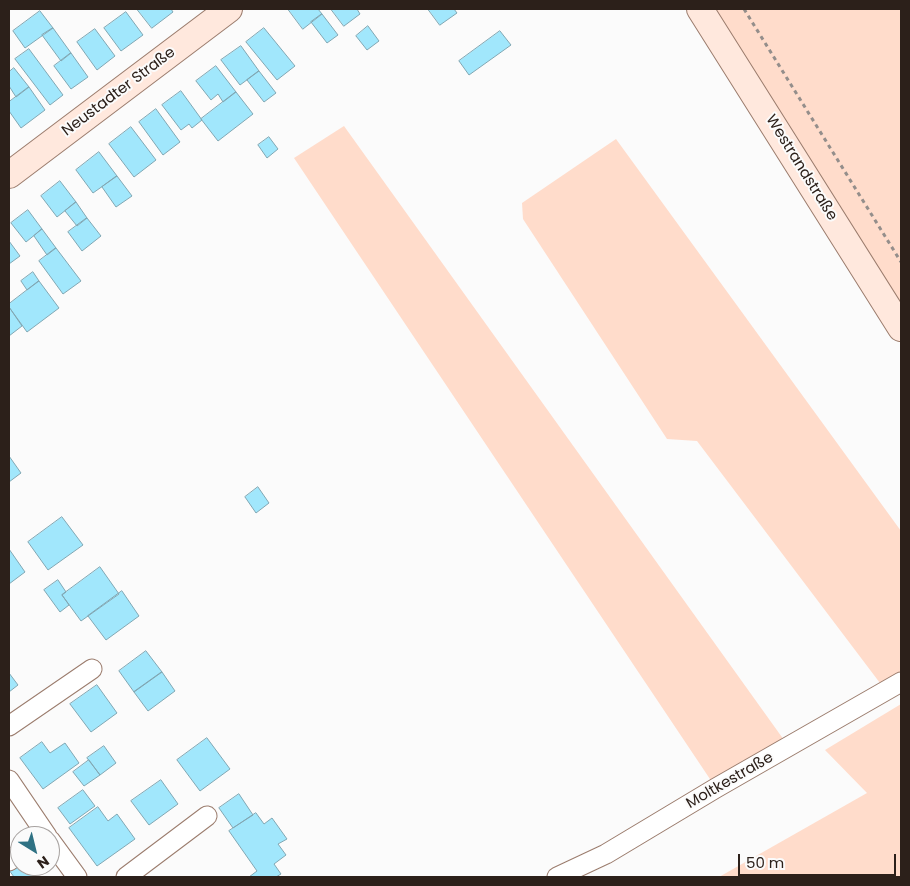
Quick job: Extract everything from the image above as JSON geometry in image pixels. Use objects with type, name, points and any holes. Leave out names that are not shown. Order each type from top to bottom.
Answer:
[{"type":"main road","name":"Neustadter Straße","points":[[9,175],[229,9]]},
{"type":"main road","name":"Westrandstraße","points":[[700,9],[901,328]]},
{"type":"street","points":[[9,726],[92,670]]},
{"type":"street","name":"Moltkestraße","points":[[557,877],[606,854],[716,788],[901,682]]},
{"type":"street","points":[[9,780],[40,826]]},
{"type":"street","points":[[126,877],[207,816]]},
{"type":"street","points":[[60,854],[77,877]]},
{"type":"path","points":[[744,9],[901,262]]},
{"type":"shaded area","points":[[700,9],[901,9],[901,328]]},
{"type":"shaded area","points":[[344,126],[789,747],[716,788],[294,158]]},
{"type":"shaded area","points":[[616,139],[901,531],[901,682],[886,691],[697,441],[667,439],[523,219],[522,203]]},
{"type":"shaded area","points":[[901,704],[901,877],[719,877],[867,793],[825,750]]},
{"type":"building","points":[[137,9],[171,9],[173,12],[152,28]]},
{"type":"building","points":[[288,9],[318,9],[322,14],[303,29]]},
{"type":"building","points":[[331,9],[357,9],[360,14],[344,26]]},
{"type":"building","points":[[428,9],[454,9],[457,13],[440,25]]},
{"type":"building","points":[[40,11],[53,28],[25,48],[13,31]]},
{"type":"building","points":[[126,12],[143,35],[121,51],[104,28]]},
{"type":"building","points":[[322,14],[338,35],[327,43],[311,22]]},
{"type":"building","points":[[368,26],[379,41],[367,50],[356,36]]},
{"type":"building","points":[[53,28],[71,53],[61,61],[42,35]]},
{"type":"building","points":[[264,28],[295,66],[277,80],[246,42]]},
{"type":"building","points":[[95,29],[115,56],[97,70],[77,42]]},
{"type":"building","points":[[500,31],[511,45],[469,75],[459,61]]},
{"type":"building","points":[[241,46],[259,71],[240,85],[221,60]]},
{"type":"building","points":[[29,49],[63,95],[50,105],[15,59]]},
{"type":"building","points":[[71,53],[88,77],[71,89],[54,66]]},
{"type":"building","points":[[216,66],[236,92],[223,102],[218,94],[211,100],[196,81]]},
{"type":"building","points":[[14,68],[29,87],[16,97],[9,86],[9,72]]},
{"type":"building","points":[[259,71],[276,93],[264,102],[247,80]]},
{"type":"building","points":[[29,87],[45,110],[21,128],[9,111],[9,102]]},
{"type":"building","points":[[181,91],[202,120],[192,128],[189,124],[181,130],[162,105]]},
{"type":"building","points":[[236,92],[253,114],[218,141],[201,119]]},
{"type":"building","points":[[156,109],[180,142],[163,155],[139,122]]},
{"type":"building","points":[[131,127],[156,160],[134,177],[109,144]]},
{"type":"building","points":[[269,137],[278,149],[267,158],[258,145]]},
{"type":"building","points":[[99,152],[117,176],[93,193],[76,170]]},
{"type":"building","points":[[117,176],[132,196],[116,207],[102,187]]},
{"type":"building","points":[[60,181],[76,202],[57,217],[41,196]]},
{"type":"building","points":[[76,202],[87,218],[77,226],[65,211]]},
{"type":"building","points":[[28,210],[42,229],[26,242],[11,223]]},
{"type":"building","points":[[87,218],[101,236],[82,251],[68,232]]},
{"type":"building","points":[[42,229],[56,248],[47,255],[34,236]]},
{"type":"building","points":[[9,241],[20,256],[9,264]]},
{"type":"building","points":[[56,248],[81,281],[63,294],[39,261]]},
{"type":"building","points":[[33,272],[39,281],[27,290],[21,281]]},
{"type":"building","points":[[39,281],[59,308],[27,332],[9,307],[9,304]]},
{"type":"building","points":[[9,307],[22,326],[9,336]]},
{"type":"building","points":[[9,456],[21,473],[9,482]]},
{"type":"building","points":[[258,487],[269,503],[256,513],[245,497]]},
{"type":"building","points":[[62,517],[83,545],[48,570],[28,542]]},
{"type":"building","points":[[9,549],[25,572],[9,584]]},
{"type":"building","points":[[100,567],[119,594],[81,621],[62,595]]},
{"type":"building","points":[[58,580],[66,592],[62,595],[69,605],[60,612],[44,590]]},
{"type":"building","points":[[122,591],[139,616],[106,640],[88,616]]},
{"type":"building","points":[[146,651],[162,672],[134,692],[119,671]]},
{"type":"building","points":[[162,672],[175,691],[148,711],[134,692]]},
{"type":"building","points":[[9,673],[18,685],[9,692]]},
{"type":"building","points":[[97,685],[117,713],[91,732],[70,704]]},
{"type":"building","points":[[207,738],[230,769],[200,791],[177,760]]},
{"type":"building","points":[[42,742],[50,753],[65,743],[79,763],[43,789],[20,758]]},
{"type":"building","points":[[104,746],[116,763],[100,775],[87,758]]},
{"type":"building","points":[[89,760],[100,775],[84,786],[73,772]]},
{"type":"building","points":[[161,780],[178,804],[149,825],[131,801]]},
{"type":"building","points":[[83,790],[95,806],[70,824],[58,808]]},
{"type":"building","points":[[239,794],[253,815],[233,828],[219,808]]},
{"type":"building","points":[[98,807],[108,821],[117,814],[135,839],[97,866],[69,828]]},
{"type":"building","points":[[256,813],[264,824],[272,818],[287,839],[278,844],[286,855],[274,864],[281,874],[276,877],[249,877],[257,871],[229,831]]},
{"type":"building","points":[[13,876],[36,877],[14,877]]}]
